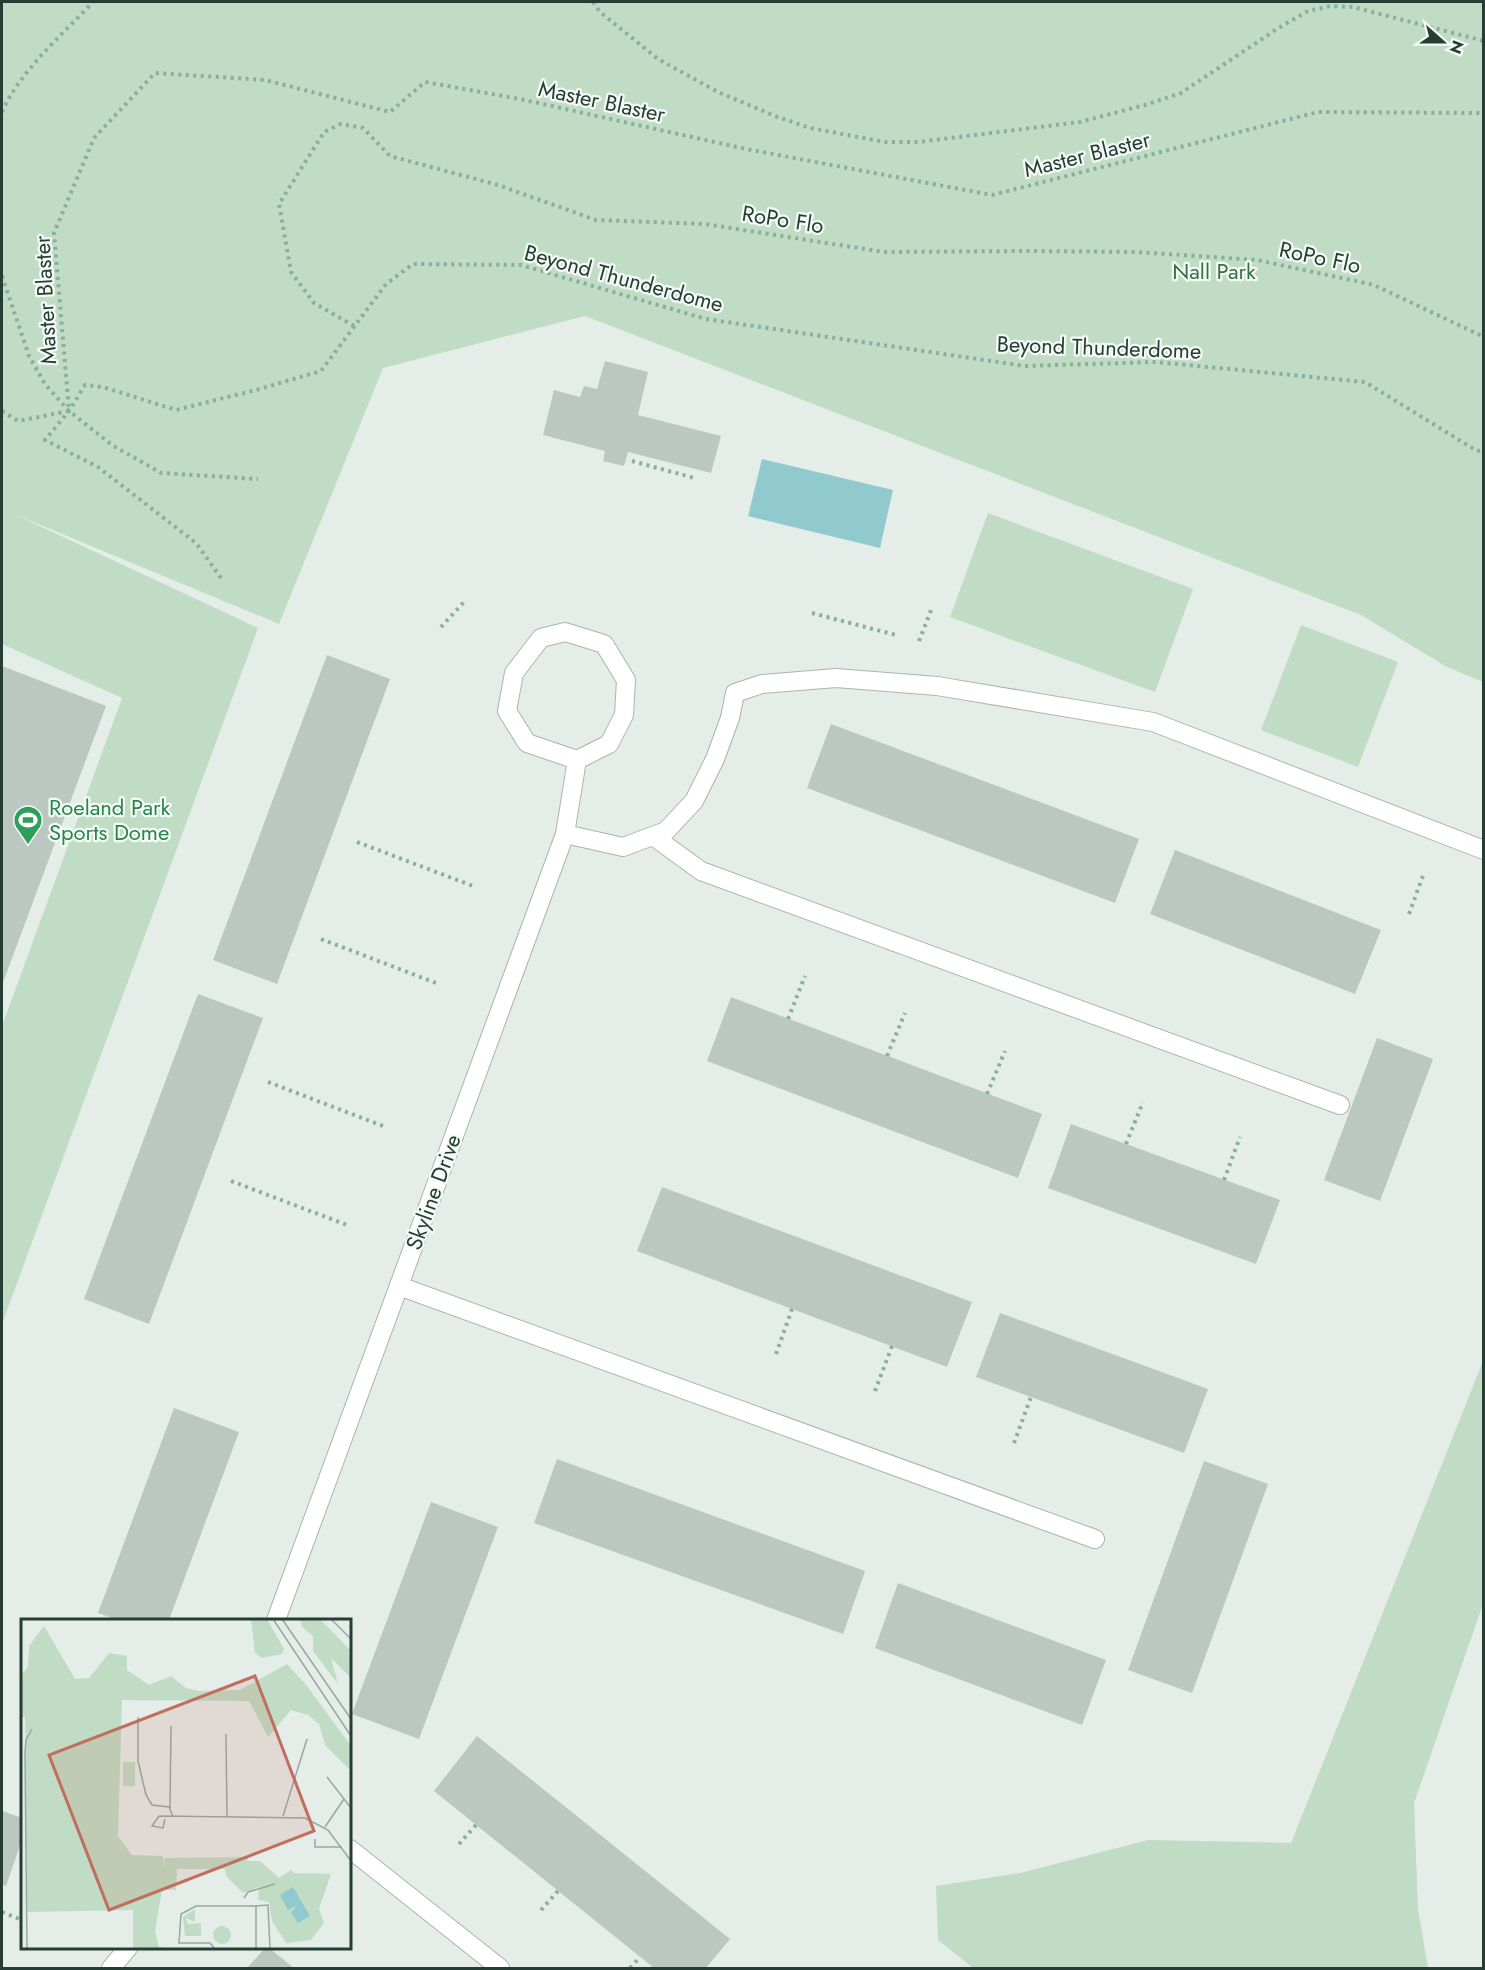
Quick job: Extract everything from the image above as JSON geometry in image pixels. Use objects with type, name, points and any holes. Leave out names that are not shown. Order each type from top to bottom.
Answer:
[{"type":"street","points":[[565,632],[604,644],[626,680],[624,715],[609,744],[577,760],[527,744],[507,711],[514,673],[541,638],[565,632]]},
{"type":"street","points":[[565,834],[624,847],[666,831],[694,801],[715,759],[730,718],[735,693],[762,684],[836,678],[937,686],[1086,709],[1153,722],[1484,850]]},
{"type":"street","name":"Skyline Drive","points":[[276,1619],[565,834],[577,760]]},
{"type":"street","points":[[653,836],[701,872],[1340,1105]]},
{"type":"street","points":[[399,1286],[1095,1539]]},
{"type":"street","points":[[351,1850],[500,1968]]},
{"type":"street","points":[[111,1968],[126,1949]]},
{"type":"path","points":[[2,112],[8,98],[29,70],[93,2]]},
{"type":"path","points":[[593,2],[600,12],[658,59],[718,92],[810,128],[885,142],[918,142],[1080,122],[1145,105],[1181,93],[1308,11],[1331,6],[1353,7],[1484,41]]},
{"type":"path","name":"Master Blaster","points":[[69,411],[54,233],[94,138],[155,73],[265,80],[390,112],[425,82],[520,99],[747,149],[992,195],[1318,112],[1484,113]]},
{"type":"path","name":"RoPo Flo","points":[[354,326],[314,303],[291,272],[279,204],[324,132],[341,124],[363,128],[390,156],[498,185],[596,220],[705,224],[884,252],[1137,252],[1257,260],[1374,285],[1484,337]]},
{"type":"path","name":"Beyond Thunderdome","points":[[221,578],[196,543],[98,467],[45,440],[69,411],[85,385],[103,387],[176,410],[321,371],[386,284],[413,264],[521,265],[706,319],[1025,366],[1156,362],[1365,382],[1476,451],[1484,450]]},
{"type":"path","points":[[2,276],[29,356],[45,384],[69,411],[112,445],[161,474],[258,479]]},
{"type":"path","points":[[2,411],[18,421],[69,411]]},
{"type":"path","points":[[632,461],[694,478]]},
{"type":"path","points":[[441,627],[465,601]]},
{"type":"path","points":[[920,641],[932,608]]},
{"type":"path","points":[[812,613],[896,635]]},
{"type":"path","points":[[357,842],[473,886]]},
{"type":"path","points":[[1409,914],[1424,873]]},
{"type":"path","points":[[321,939],[436,983]]},
{"type":"path","points":[[789,1019],[805,976]]},
{"type":"path","points":[[887,1056],[905,1013]]},
{"type":"path","points":[[987,1094],[1005,1051]]},
{"type":"path","points":[[267,1082],[383,1126]]},
{"type":"path","points":[[1126,1144],[1143,1102]]},
{"type":"path","points":[[1224,1180],[1240,1137]]},
{"type":"path","points":[[231,1181],[347,1225]]},
{"type":"path","points":[[776,1354],[792,1309]]},
{"type":"path","points":[[875,1391],[892,1346]]},
{"type":"path","points":[[1014,1443],[1031,1397]]},
{"type":"path","points":[[459,1844],[476,1824]]},
{"type":"path","points":[[541,1910],[558,1891]]},
{"type":"path","points":[[2,1912],[21,1920]]},
{"type":"path","points":[[630,1968],[640,1957]]},
{"type":"green space","name":"Nall Park","points":[[2,2],[1483,2],[1483,682],[1447,667],[1361,615],[585,316],[383,368],[279,624],[14,514],[258,628],[2,1324],[2,1026],[122,698],[2,644]]},
{"type":"green space","points":[[988,513],[1193,589],[1155,692],[950,617]]},
{"type":"green space","points":[[1301,625],[1398,662],[1358,767],[1261,730]]},
{"type":"green space","points":[[1483,1361],[1483,1604],[1414,1803],[1418,1909],[1428,1968],[973,1968],[938,1940],[936,1886],[1020,1873],[1148,1840],[1291,1843]]},
{"type":"water","points":[[762,459],[893,490],[880,548],[748,516]]},
{"type":"building","points":[[605,361],[648,372],[638,415],[721,436],[711,473],[628,452],[624,466],[603,461],[605,451],[543,435],[554,390],[580,397],[584,386],[597,389]]},
{"type":"building","points":[[327,655],[390,679],[277,984],[213,960]]},
{"type":"building","name":"Roeland Park Sports Dome","points":[[2,666],[106,706],[2,985]]},
{"type":"building","points":[[831,724],[1139,839],[1115,903],[807,788]]},
{"type":"building","points":[[1175,850],[1381,930],[1355,994],[1150,914]]},
{"type":"building","points":[[198,994],[263,1018],[149,1324],[84,1299]]},
{"type":"building","points":[[731,997],[1042,1114],[1018,1178],[707,1061]]},
{"type":"building","points":[[1377,1038],[1433,1059],[1380,1201],[1324,1180]]},
{"type":"building","points":[[1071,1124],[1280,1200],[1256,1264],[1048,1188]]},
{"type":"building","points":[[662,1187],[972,1302],[947,1367],[637,1251]]},
{"type":"building","points":[[1000,1313],[1208,1389],[1184,1453],[976,1377]]},
{"type":"building","points":[[174,1408],[239,1432],[169,1619],[115,1619],[98,1613]]},
{"type":"building","points":[[557,1459],[865,1571],[843,1634],[534,1523]]},
{"type":"building","points":[[1204,1461],[1268,1484],[1192,1693],[1128,1670]]},
{"type":"building","points":[[431,1502],[498,1527],[419,1739],[352,1714]]},
{"type":"building","points":[[898,1583],[1106,1660],[1082,1725],[875,1648]]},
{"type":"building","points":[[477,1736],[730,1939],[706,1968],[654,1968],[434,1791]]},
{"type":"building","points":[[2,1811],[21,1818],[21,1843],[6,1886],[2,1884]]},
{"type":"building","points":[[264,1949],[270,1949],[294,1968],[247,1968]]},
{"type":"place","name":"Roeland Park Sports Dome","points":[[28,846]]}]
